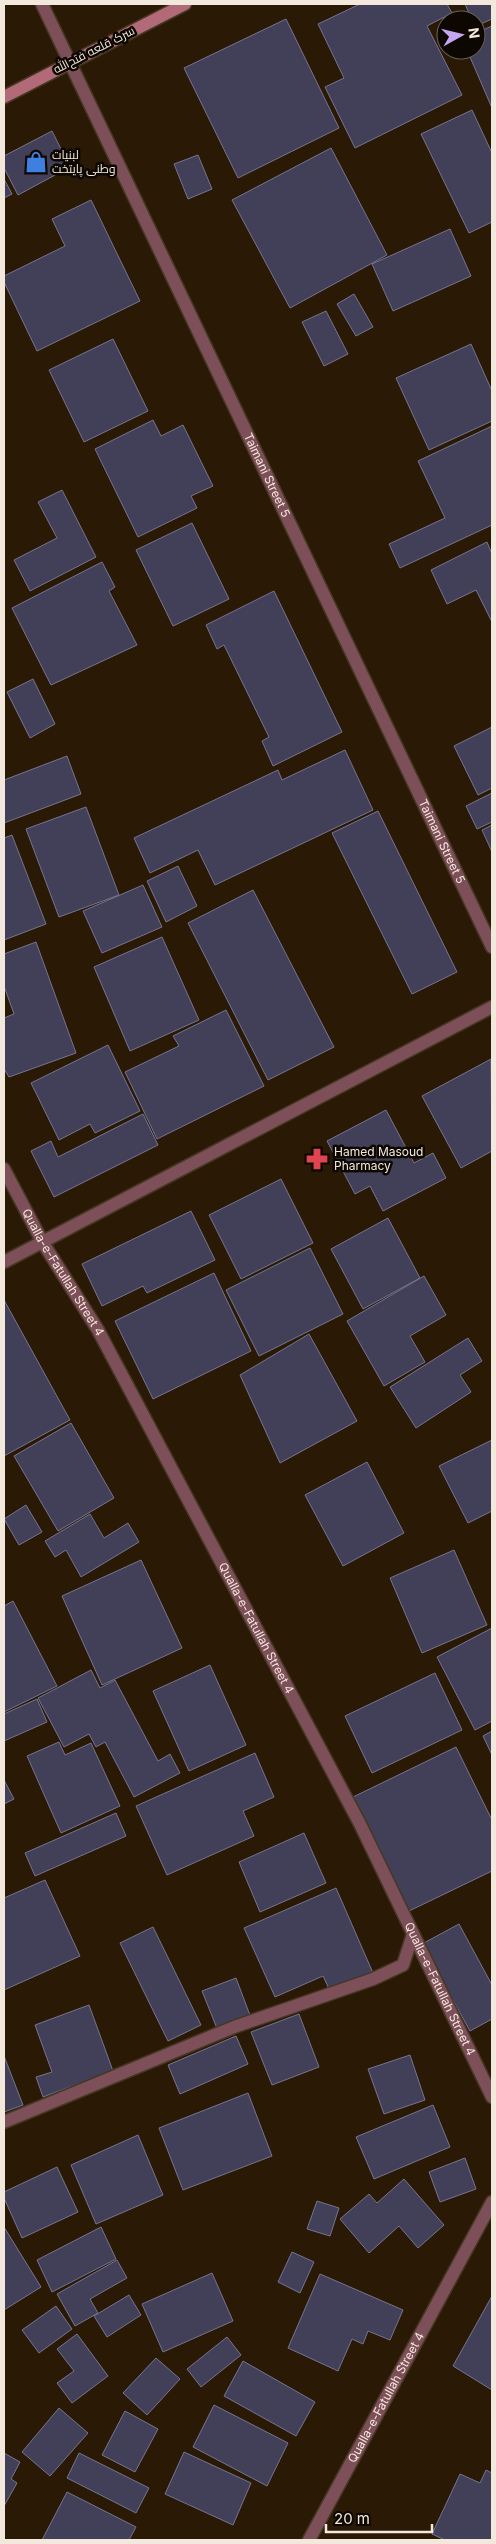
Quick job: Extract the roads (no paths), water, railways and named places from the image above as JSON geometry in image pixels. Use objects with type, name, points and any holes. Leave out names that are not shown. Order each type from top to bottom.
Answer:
[{"type":"main road","name":"سرک قلعه فتح‌الله","points":[[4,98],[185,4]]},
{"type":"street","name":"Taimani Street 5","points":[[42,4],[492,946]]},
{"type":"street","points":[[4,1262],[492,1006]]},
{"type":"street","name":"Qualla-e-Fatullah Street 4","points":[[4,1169],[43,1243],[98,1330],[360,1824],[492,2097]]},
{"type":"street","points":[[4,2122],[234,2027],[374,1979],[404,1965],[413,1934]]},
{"type":"street","name":"Qualla-e-Fatullah Street 4","points":[[310,2540],[492,2202]]},
{"type":"place","name":"لبنیات وطنی پایتخت","points":[[36,162]]},
{"type":"place","name":"Hamed Masoud Pharmacy","points":[[317,1159]]}]
